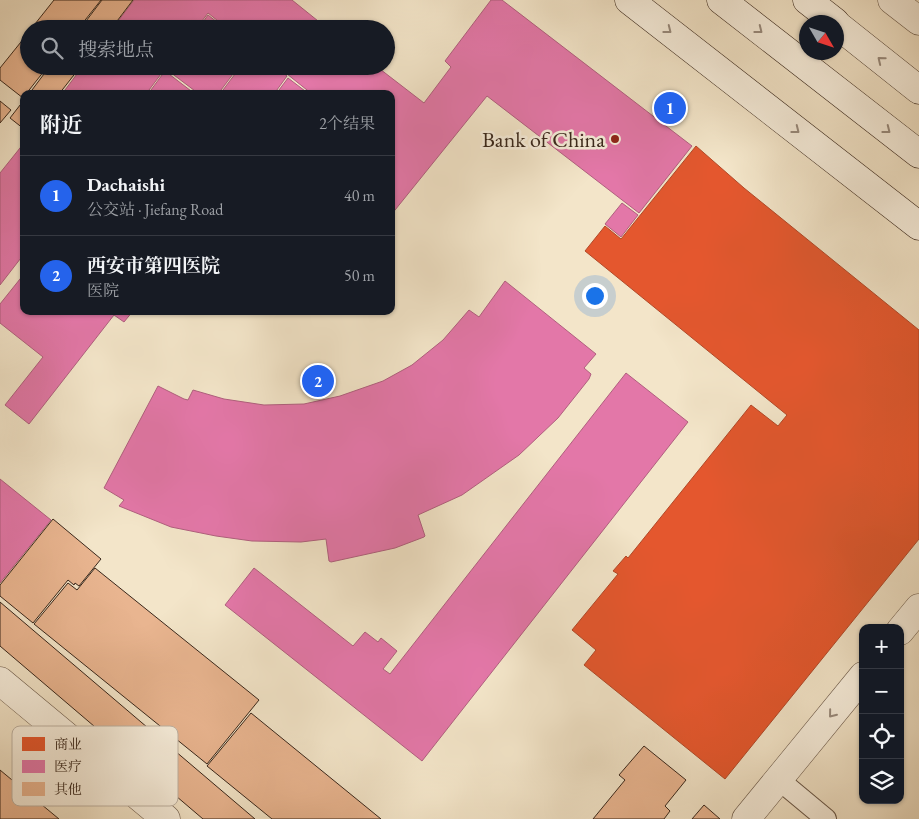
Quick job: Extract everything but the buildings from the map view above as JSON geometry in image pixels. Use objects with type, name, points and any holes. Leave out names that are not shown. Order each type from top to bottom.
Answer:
[{"type":"main road","points":[[629,0],[919,226]]},
{"type":"main road","points":[[721,0],[919,154]]},
{"type":"main road","points":[[807,0],[826,15]]},
{"type":"main road","points":[[892,0],[919,21]]},
{"type":"main road","points":[[844,29],[919,90]]},
{"type":"main road","points":[[904,626],[919,608]]},
{"type":"main road","points":[[0,681],[54,726]]},
{"type":"main road","points":[[746,819],[859,681]]},
{"type":"main road","points":[[150,806],[166,819]]},
{"type":"lane","points":[[778,779],[826,819]]},
{"type":"place","name":"Dachaishi","points":[[670,108]]},
{"type":"place","name":"Bank of China","points":[[615,139]]},
{"type":"place","name":"西安市第四医院","points":[[318,381]]}]
